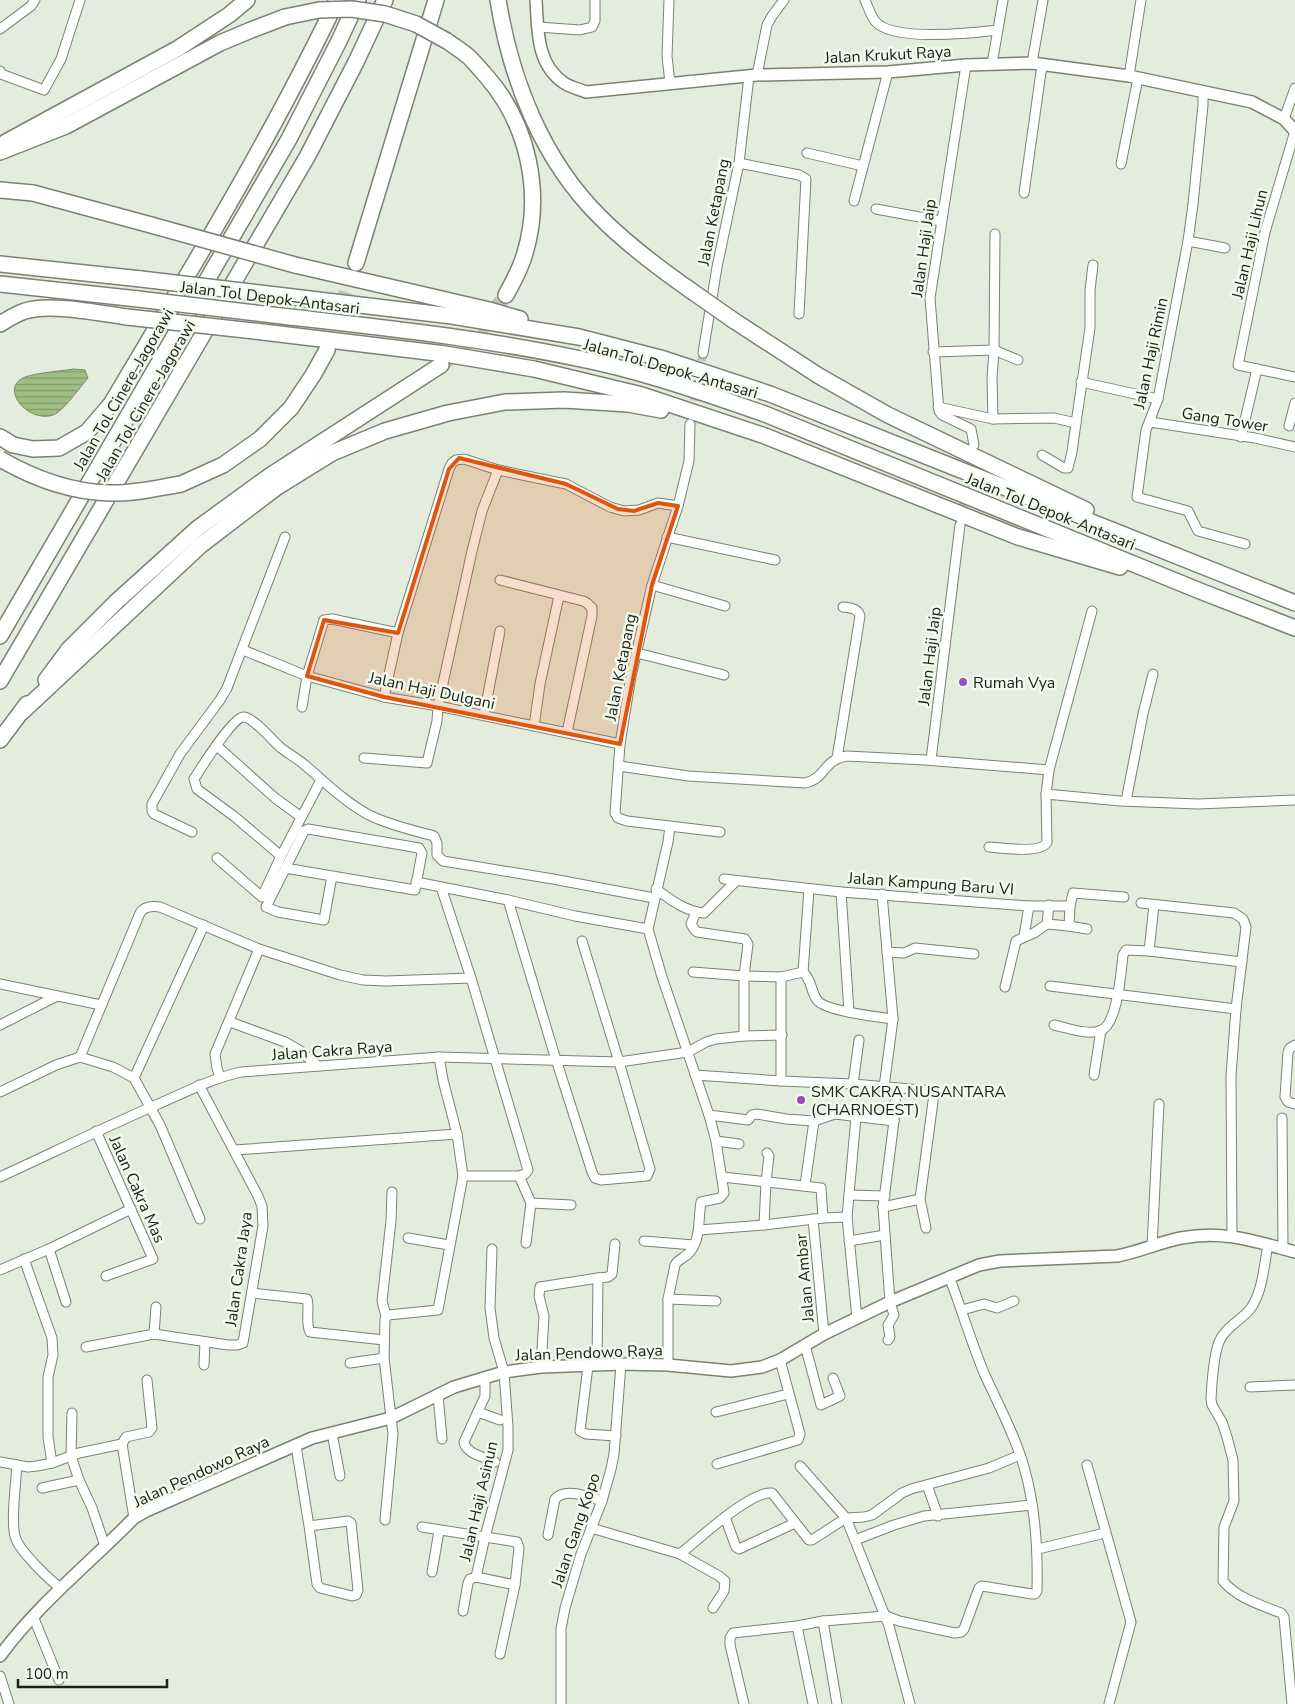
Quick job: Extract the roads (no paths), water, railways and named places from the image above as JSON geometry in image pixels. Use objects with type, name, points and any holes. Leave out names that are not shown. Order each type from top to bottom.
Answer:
[{"type":"highway","points":[[0,145],[176,50],[248,0]]},
{"type":"highway","points":[[0,437],[13,445],[59,448],[88,432],[111,404],[244,180],[310,58],[337,0]]},
{"type":"highway","name":"Jalan Tol Cinere–Jagorawi","points":[[0,636],[289,139],[358,0]]},
{"type":"highway","name":"Jalan Tol Cinere-Jagorawi","points":[[0,682],[307,157],[356,62],[385,0]]},
{"type":"highway","points":[[356,263],[436,0]]},
{"type":"highway","points":[[498,0],[504,36],[518,82],[539,133],[566,177],[600,217],[645,258],[733,320],[819,376],[888,415],[967,451],[1196,564]]},
{"type":"highway","points":[[0,152],[66,126],[220,44],[285,17],[319,10],[352,9],[385,14],[408,22],[447,41],[470,58],[500,92],[515,120],[526,151],[532,180],[533,203],[525,253],[517,276],[506,296]]},
{"type":"highway","points":[[0,190],[33,193],[295,264],[489,310],[579,337]]},
{"type":"highway","name":"Jalan Tol Depok–Antasari","points":[[0,264],[452,316],[579,337],[664,359],[770,394],[1295,603]]},
{"type":"highway","name":"Jalan Tol Depok–Antasari","points":[[0,284],[486,340],[578,358],[658,379],[765,414],[1295,628]]},
{"type":"highway","points":[[0,324],[8,318],[26,311],[44,309],[66,310],[445,354],[534,369],[642,396],[726,422],[1018,537],[1200,591]]},
{"type":"highway","points":[[0,460],[42,480],[69,488],[108,493],[143,491],[181,484],[222,464],[260,439],[291,408],[327,350]]},
{"type":"highway","points":[[0,740],[68,649],[116,602],[198,528],[271,475],[441,365]]},
{"type":"highway","points":[[22,712],[200,545],[277,487],[332,453],[377,434],[457,411],[505,402],[564,400],[628,404],[726,422]]},
{"type":"street","points":[[0,29],[35,0]]},
{"type":"street","points":[[0,73],[44,90],[61,59],[80,0]]},
{"type":"street","name":"Jalan Krukut Raya","points":[[536,0],[541,51],[549,69],[564,83],[586,92],[670,80],[755,74],[888,72],[1037,60],[1134,77],[1252,102],[1284,119],[1295,131]]},
{"type":"street","points":[[538,27],[580,30],[592,27],[595,20],[595,0]]},
{"type":"street","points":[[669,0],[667,56],[670,80]]},
{"type":"street","name":"Jalan Ketapang","points":[[702,353],[755,74],[767,25],[784,0]]},
{"type":"street","points":[[865,0],[875,21],[895,31],[917,35],[998,30]]},
{"type":"street","points":[[992,64],[1003,0]]},
{"type":"street","points":[[1024,193],[1041,72],[1037,60],[1038,31],[1043,0]]},
{"type":"street","points":[[1121,164],[1134,77],[1141,0]]},
{"type":"street","name":"Jalan Haji Jaip","points":[[938,407],[930,298],[966,66]]},
{"type":"street","points":[[854,201],[888,72]]},
{"type":"street","points":[[1284,119],[1295,88]]},
{"type":"street","name":"Jalan Haji Rimin","points":[[1203,91],[1188,241],[1158,399],[1146,430],[1137,497],[1188,511],[1198,531],[1246,544]]},
{"type":"street","name":"Jalan Haji Lihun","points":[[1256,369],[1238,365],[1265,232],[1295,131]]},
{"type":"street","points":[[807,153],[863,166]]},
{"type":"street","points":[[739,164],[799,175],[806,179],[799,314]]},
{"type":"street","points":[[876,209],[941,221]]},
{"type":"street","points":[[993,419],[995,234]]},
{"type":"street","points":[[1188,241],[1225,248]]},
{"type":"street","points":[[1042,455],[1064,468],[1068,468],[1090,328],[1090,290],[1093,265]]},
{"type":"street","points":[[933,352],[994,350],[1018,360]]},
{"type":"street","points":[[1241,437],[1256,369],[1295,377]]},
{"type":"street","points":[[1081,382],[1158,399]]},
{"type":"street","points":[[1289,426],[1295,403]]},
{"type":"street","points":[[974,445],[971,429],[940,414],[938,407],[993,419],[1054,418],[1076,423]]},
{"type":"street","name":"Gang Tower","points":[[1150,422],[1295,447]]},
{"type":"street","name":"Jalan Ketapang","points":[[690,424],[689,461],[678,506],[652,585],[637,653],[620,744],[614,808],[616,816],[622,820],[720,832]]},
{"type":"street","points":[[384,697],[398,633],[452,463],[456,460],[464,459],[498,470],[566,484],[618,509],[634,511],[658,504],[678,506]]},
{"type":"street","points":[[364,758],[427,763],[474,543],[482,511],[498,470]]},
{"type":"street","name":"Jalan Haji Jaip","points":[[931,760],[960,525]]},
{"type":"street","points":[[667,536],[775,560]]},
{"type":"street","points":[[192,832],[154,814],[152,804],[180,754],[220,700],[242,650],[285,537]]},
{"type":"street","points":[[500,580],[583,601],[592,608],[592,616],[567,732]]},
{"type":"street","points":[[652,585],[724,606]]},
{"type":"street","points":[[534,726],[540,684],[559,596]]},
{"type":"street","points":[[837,758],[860,616],[856,610],[843,607]]},
{"type":"street","points":[[989,847],[1026,849],[1043,847],[1048,842],[1046,794],[1049,770],[1092,611]]},
{"type":"street","points":[[302,707],[307,676],[324,620],[332,619],[398,633]]},
{"type":"street","points":[[484,716],[500,631]]},
{"type":"street","name":"Jalan Haji Dulgani","points":[[242,650],[307,676],[384,697],[438,706],[620,744]]},
{"type":"street","points":[[637,653],[724,675]]},
{"type":"street","points":[[1126,801],[1152,674]]},
{"type":"street","points":[[281,856],[235,817],[197,789],[194,779],[235,721],[241,717],[246,717],[344,799],[369,815],[401,827],[434,836],[437,843],[437,855],[443,861],[654,898]]},
{"type":"street","points":[[217,746],[275,798],[301,817]]},
{"type":"street","points":[[619,766],[688,776],[805,783],[815,780],[830,762],[847,756],[931,760],[1049,770]]},
{"type":"street","points":[[217,858],[262,897],[301,817],[322,780]]},
{"type":"street","points":[[1046,794],[1126,801],[1198,804],[1295,800]]},
{"type":"street","points":[[668,1365],[668,1299],[675,1265],[677,1261],[690,1252],[694,1245],[699,1230],[701,1202],[722,1197],[724,1193],[716,1141],[716,1116],[695,1075],[648,929],[670,826]]},
{"type":"street","points":[[285,868],[415,890],[422,853],[419,848],[308,829],[304,831],[285,868],[266,907],[278,912],[324,920],[332,876]]},
{"type":"street","name":"Jalan Kampung Baru VI","points":[[724,879],[841,892],[1029,906],[1070,906]]},
{"type":"street","points":[[656,889],[675,903],[696,912],[704,913],[736,881]]},
{"type":"street","points":[[416,882],[508,900],[575,916],[648,929]]},
{"type":"street","points":[[441,887],[528,1164],[527,1173],[518,1176],[463,1176]]},
{"type":"street","points":[[809,889],[803,972],[809,978],[816,998],[825,1006],[892,1019]]},
{"type":"street","points":[[841,892],[849,1012]]},
{"type":"street","points":[[1069,926],[1073,892],[1124,897]]},
{"type":"street","points":[[882,894],[892,1019],[884,1087]]},
{"type":"street","points":[[508,900],[556,1060],[595,1178],[602,1180],[647,1176],[650,1172],[582,941]]},
{"type":"street","points":[[1141,903],[1234,912],[1239,915],[1246,927],[1236,1009],[1231,1076],[1232,1236]]},
{"type":"street","points":[[1047,924],[1049,905]]},
{"type":"street","points":[[1150,951],[1154,905]]},
{"type":"street","points":[[1024,936],[1029,906]]},
{"type":"street","points":[[80,1057],[142,909],[147,907],[160,907],[259,949],[314,968],[363,980],[404,982],[470,978]]},
{"type":"street","points":[[696,912],[692,924],[697,932],[745,939],[748,944],[744,976],[744,1036]]},
{"type":"street","points":[[1005,987],[1016,941],[1034,933],[1047,924],[1087,928]]},
{"type":"street","points":[[134,1078],[204,926]]},
{"type":"street","points":[[887,952],[904,953],[914,948],[974,954]]},
{"type":"street","points":[[220,1077],[215,1054],[259,949]]},
{"type":"street","points":[[1054,1025],[1074,1030],[1101,1030],[1108,1025],[1112,1019],[1118,994],[1123,955],[1126,950],[1242,962]]},
{"type":"street","points":[[693,972],[781,977],[803,972]]},
{"type":"street","points":[[781,977],[781,1081]]},
{"type":"street","points":[[0,984],[101,1004]]},
{"type":"street","points":[[1050,986],[1236,1009]]},
{"type":"street","points":[[0,1025],[57,996]]},
{"type":"street","points":[[230,1022],[285,1042],[299,1050],[318,1066]]},
{"type":"street","points":[[1094,1075],[1101,1030]]},
{"type":"street","name":"Jalan Cakra Raya","points":[[0,1177],[200,1085],[220,1077],[241,1072],[439,1057],[619,1062],[688,1052],[706,1042],[744,1036],[782,1035]]},
{"type":"street","points":[[853,1084],[859,1040]]},
{"type":"street","points":[[1295,1045],[1288,1052],[1285,1097],[1288,1102],[1295,1104]]},
{"type":"street","points":[[0,1092],[56,1065],[80,1057],[113,1067],[134,1078],[160,1125],[200,1219]]},
{"type":"street","points":[[386,1316],[438,1310],[463,1176],[439,1057]]},
{"type":"street","points":[[695,1075],[930,1090],[934,1094],[920,1199],[926,1228]]},
{"type":"street","name":"Jalan Cakra Jaya","points":[[86,1347],[154,1334],[237,1346],[243,1343],[263,1215],[258,1196],[200,1085]]},
{"type":"street","points":[[888,1340],[890,1337],[888,1325],[894,1316],[890,1302],[883,1207],[894,1121],[896,1088]]},
{"type":"street","points":[[1152,1247],[1159,1104]]},
{"type":"street","points":[[716,1116],[747,1120],[754,1114],[757,1114],[814,1121],[821,1117],[835,1114],[894,1121]]},
{"type":"street","points":[[856,1117],[847,1217],[857,1318]]},
{"type":"street","points":[[1282,1118],[1283,1249]]},
{"type":"street","points":[[805,1185],[814,1121]]},
{"type":"street","name":"Jalan Cakra Mas","points":[[96,1132],[153,1259],[106,1276]]},
{"type":"street","points":[[235,1150],[456,1134]]},
{"type":"street","points":[[716,1141],[739,1144]]},
{"type":"street","points":[[764,1225],[769,1156],[767,1153]]},
{"type":"street","points":[[518,1176],[531,1203],[526,1243]]},
{"type":"street","points":[[723,1177],[818,1187],[822,1190],[823,1218]]},
{"type":"street","points":[[385,1520],[392,1443],[384,1358],[386,1316],[382,1300],[391,1221],[392,1192]]},
{"type":"street","points":[[849,1195],[885,1196]]},
{"type":"street","points":[[883,1207],[920,1199]]},
{"type":"street","points":[[531,1203],[571,1205]]},
{"type":"street","points":[[0,1270],[49,1249],[131,1209]]},
{"type":"street","points":[[699,1230],[847,1217]]},
{"type":"street","name":"Jalan Ambar","points":[[813,1219],[824,1334]]},
{"type":"street","name":"Jalan Pendowo Raya","points":[[0,1656],[33,1616],[134,1518],[312,1438],[391,1418],[454,1387],[504,1372],[541,1367],[621,1364],[668,1365],[731,1371],[762,1367],[780,1360],[805,1344],[890,1302],[949,1276],[992,1262],[1117,1256],[1175,1239],[1201,1234],[1232,1236],[1295,1252]]},
{"type":"street","points":[[849,1241],[884,1235]]},
{"type":"street","points":[[408,1238],[450,1245]]},
{"type":"street","points":[[644,1241],[694,1245]]},
{"type":"street","points":[[541,1367],[544,1316],[540,1287],[610,1276],[615,1244]]},
{"type":"street","points":[[1268,1245],[1256,1297],[1248,1311],[1220,1339],[1217,1348],[1211,1399],[1212,1406],[1222,1422],[1233,1460],[1234,1501],[1224,1527],[1223,1581],[1246,1599],[1281,1613],[1284,1617],[1292,1704]]},
{"type":"street","points":[[49,1249],[66,1302]]},
{"type":"street","name":"Jalan Haji Asinun","points":[[462,1611],[468,1582],[476,1577],[508,1450],[504,1372],[494,1338],[490,1308],[492,1249]]},
{"type":"street","points":[[24,1259],[52,1338],[53,1346],[48,1377],[48,1437],[52,1463]]},
{"type":"street","points":[[744,1704],[730,1644],[731,1635],[736,1631],[886,1616],[899,1621],[955,1633],[961,1632],[964,1629],[979,1588],[982,1586],[1028,1594],[1035,1594],[1037,1591],[1038,1549],[1032,1505],[1020,1455],[980,1362],[949,1276]]},
{"type":"street","points":[[598,1278],[593,1366],[580,1431],[586,1434],[616,1436]]},
{"type":"street","points":[[252,1293],[307,1299],[310,1332],[384,1340]]},
{"type":"street","points":[[668,1299],[716,1301]]},
{"type":"street","points":[[962,1310],[984,1304],[997,1308],[1014,1301]]},
{"type":"street","points":[[154,1334],[156,1307]]},
{"type":"street","points":[[204,1365],[205,1342]]},
{"type":"street","points":[[805,1344],[821,1405],[840,1396],[833,1378]]},
{"type":"street","points":[[350,1363],[384,1358]]},
{"type":"street","points":[[716,1464],[798,1440],[800,1434],[780,1360]]},
{"type":"street","name":"Jalan Gang Kopo","points":[[561,1704],[561,1629],[565,1608],[591,1528],[602,1501],[611,1469],[616,1436],[621,1364]]},
{"type":"street","points":[[485,1378],[485,1396],[465,1438],[465,1446],[470,1451],[496,1462]]},
{"type":"street","points":[[134,1518],[122,1444],[126,1437],[148,1433],[151,1430],[147,1380]]},
{"type":"street","points":[[1250,1387],[1295,1385]]},
{"type":"street","points":[[716,1412],[788,1394]]},
{"type":"street","points":[[438,1395],[442,1438]]},
{"type":"street","points":[[478,1412],[500,1420]]},
{"type":"street","points":[[72,1413],[71,1456],[105,1546]]},
{"type":"street","points":[[332,1433],[340,1476]]},
{"type":"street","points":[[0,1462],[37,1466],[52,1463],[79,1453],[122,1444]]},
{"type":"street","points":[[296,1446],[317,1585],[320,1588],[352,1596],[356,1595],[358,1590],[351,1523],[347,1521],[309,1526]]},
{"type":"street","points":[[680,1554],[743,1504],[765,1493],[772,1492],[809,1540],[812,1540],[846,1518],[872,1515],[902,1493],[989,1468],[1020,1455]]},
{"type":"street","points":[[17,1465],[13,1528],[16,1540],[23,1550],[61,1588]]},
{"type":"street","points":[[1087,1465],[1131,1622],[1109,1704]]},
{"type":"street","points":[[800,1466],[846,1518],[886,1616],[910,1704]]},
{"type":"street","points":[[42,1488],[79,1480]]},
{"type":"street","points":[[927,1485],[938,1516]]},
{"type":"street","points":[[548,1535],[555,1500],[558,1496],[568,1493],[602,1501]]},
{"type":"street","points":[[855,1540],[917,1518],[1032,1505]]},
{"type":"street","points":[[725,1517],[736,1547],[739,1549],[795,1523]]},
{"type":"street","points":[[422,1527],[517,1542],[519,1548],[515,1585],[500,1654]]},
{"type":"street","points":[[591,1528],[680,1554],[719,1576],[725,1581],[724,1591],[713,1608]]},
{"type":"street","points":[[432,1572],[439,1531]]},
{"type":"street","points":[[1038,1549],[1105,1533]]},
{"type":"street","points":[[476,1577],[515,1585]]},
{"type":"street","points":[[33,1616],[59,1680]]},
{"type":"street","points":[[822,1621],[837,1704]]},
{"type":"street","points":[[797,1626],[814,1704]]},
{"type":"street","points":[[0,1676],[9,1704]]},
{"type":"tunnel","points":[[327,350],[356,263]]},
{"type":"tunnel","points":[[445,362],[482,328],[506,295]]},
{"type":"tunnel","points":[[692,414],[703,353]]},
{"type":"tunnel","points":[[961,519],[973,453]]},
{"type":"place","name":"Rumah Vya","points":[[963,682]]},
{"type":"place","name":"SMK CAKRA NUSANTARA (CHARNOEST)","points":[[801,1100]]}]
